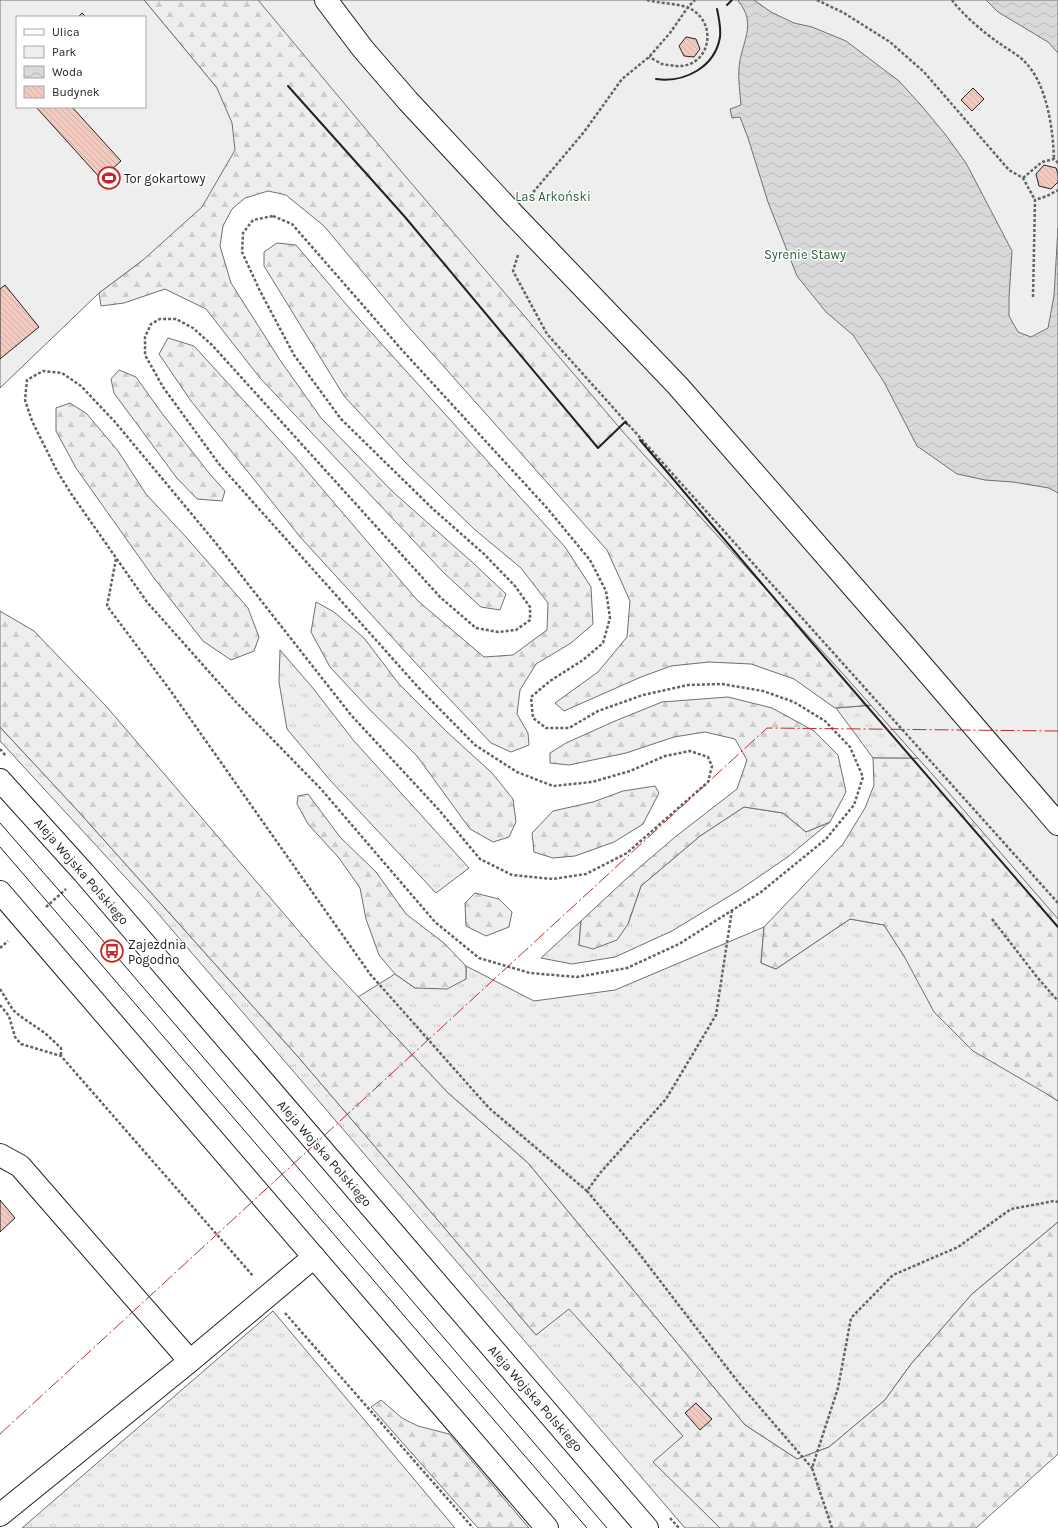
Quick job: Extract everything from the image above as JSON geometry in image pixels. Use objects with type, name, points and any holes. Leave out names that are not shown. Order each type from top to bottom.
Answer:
[{"type":"main road","points":[[326,0],[363,50],[398,90],[520,221],[678,386],[1058,824]]},
{"type":"main road","name":"Aleja Wojska Polskiego","points":[[0,780],[89,879],[647,1528]]},
{"type":"main road","points":[[0,892],[547,1528]]},
{"type":"main road","points":[[0,1155],[20,1166],[190,1361]]},
{"type":"main road","points":[[0,1515],[190,1361],[314,1257]]},
{"type":"path","points":[[647,0],[688,7],[700,17],[707,32],[705,51],[700,58],[691,65],[680,66],[663,64],[649,57]]},
{"type":"path","points":[[695,0],[688,7],[670,33],[649,57],[622,79],[584,132],[546,178],[520,221],[513,271],[547,334],[1058,903]]},
{"type":"path","points":[[817,0],[844,13],[890,42],[924,72],[1009,170],[1023,178],[1035,200],[1033,298]]},
{"type":"path","points":[[952,0],[957,8],[997,42],[1024,60],[1034,73],[1042,93],[1053,132],[1054,159],[1058,163]]},
{"type":"path","points":[[1023,178],[1042,162],[1054,159]]},
{"type":"path","points":[[1035,200],[1058,190]]},
{"type":"path","points":[[273,216],[292,224],[402,350],[552,514],[590,560],[606,591],[610,618],[603,642],[583,660],[550,681],[531,697],[533,718],[546,728],[569,728],[598,711],[643,695],[688,685],[722,684],[763,692],[794,702],[825,721],[850,747],[863,777],[854,805],[826,839],[761,892],[732,910],[679,944],[627,968],[577,977],[530,973],[479,958],[435,922],[321,789],[235,701],[147,602],[61,477],[32,422],[25,400],[27,380],[43,371],[62,373],[81,386],[115,422],[215,542],[351,715],[439,810],[480,859],[512,875],[553,879],[586,874],[627,853],[708,782],[712,766],[708,757],[690,751],[665,756],[630,771],[592,782],[553,786],[517,772],[475,745],[417,686],[219,464],[163,387],[145,355],[145,338],[151,324],[160,319],[176,319],[193,328],[212,345],[440,597],[476,628],[498,632],[516,630],[530,620],[530,608],[515,586],[484,554],[433,509],[341,419],[294,354],[260,291],[242,252],[243,233],[253,220],[273,216]]},
{"type":"path","points":[[117,558],[107,606],[170,690],[370,974],[489,1108],[588,1191],[634,1247],[738,1382],[812,1468],[832,1528]]},
{"type":"path","points":[[42,911],[69,887]]},
{"type":"path","points":[[588,1191],[600,1173],[666,1099],[716,1014],[732,910]]},
{"type":"path","points":[[992,919],[1037,977],[1058,1001]]},
{"type":"path","points":[[0,989],[13,1010],[48,1036],[61,1048],[61,1056],[21,1044],[15,1037],[9,1016],[0,1005]]},
{"type":"path","points":[[812,1468],[838,1388],[851,1318],[893,1275],[958,1247],[1011,1209],[1058,1200]]},
{"type":"green space","name":"Tor gokartowy","points":[[0,0],[144,0],[217,88],[232,123],[235,150],[202,207],[143,260],[99,293],[0,388]]},
{"type":"green space","name":"Las Arkoński","points":[[144,0],[739,0],[937,700],[835,708],[794,679],[751,664],[709,662],[671,666],[641,677],[564,711],[555,703],[598,672],[627,637],[630,601],[607,550],[406,324],[324,226],[286,195],[268,191],[245,198],[232,209],[223,226],[220,246],[231,283],[280,360],[321,418],[393,492],[506,594],[500,610],[481,607],[444,573],[260,378],[206,309],[165,289],[124,303],[101,306],[99,293],[143,260],[217,88]]},
{"type":"green space","name":"Syrenie Stawy","points":[[258,0],[1058,0],[1058,919],[844,675],[624,433],[389,157]]},
{"type":"green space","points":[[277,243],[296,245],[351,310],[565,547],[591,587],[593,624],[571,643],[536,664],[520,690],[517,714],[528,733],[529,745],[511,752],[491,743],[301,538],[191,401],[159,354],[168,338],[194,346],[295,457],[418,601],[484,657],[513,655],[547,630],[548,603],[521,568],[474,529],[404,461],[344,396],[264,266],[264,252]]},
{"type":"green space","points":[[119,370],[136,377],[161,412],[225,491],[222,501],[197,499],[176,477],[114,393],[111,379]]},
{"type":"green space","points":[[70,403],[87,414],[118,451],[146,494],[248,608],[259,637],[254,651],[231,660],[203,641],[154,578],[76,468],[56,431],[56,408]]},
{"type":"green space","points":[[316,602],[334,612],[364,638],[399,684],[447,732],[492,773],[513,799],[516,822],[509,837],[493,842],[470,829],[417,756],[370,710],[330,667],[311,632]]},
{"type":"green space","points":[[0,611],[34,631],[106,706],[321,957],[448,1093],[528,1163],[745,1425],[797,1459],[829,1447],[885,1400],[911,1364],[972,1294],[1058,1222],[1058,1454],[976,1528],[720,1528],[653,1462],[683,1436],[569,1309],[536,1335],[300,1059],[78,811],[0,727]]},
{"type":"green space","points":[[280,650],[312,687],[354,741],[469,868],[436,893],[329,779],[287,729],[279,682]]},
{"type":"green space","points":[[728,697],[772,708],[814,731],[838,755],[846,792],[830,822],[806,832],[783,813],[744,807],[700,836],[641,886],[628,924],[617,940],[593,949],[579,945],[581,921],[626,879],[675,837],[737,789],[747,760],[735,739],[705,732],[674,737],[626,753],[569,765],[550,763],[550,753],[566,743],[662,702]]},
{"type":"green space","points":[[937,700],[992,759],[873,758],[836,708]]},
{"type":"green space","points":[[0,727],[78,811],[300,1059],[536,1335],[569,1308],[683,1436],[654,1462],[720,1528],[685,1528],[149,903],[0,741]]},
{"type":"green space","points":[[873,758],[1058,759],[1058,1101],[973,1051],[934,1012],[904,956],[884,925],[850,919],[776,969],[761,963],[764,927],[843,844],[865,808],[874,785]]},
{"type":"green space","points":[[655,786],[659,793],[643,824],[614,842],[575,856],[553,858],[534,852],[532,833],[553,811],[593,802],[623,791]]},
{"type":"green space","points":[[308,794],[340,837],[376,872],[406,914],[444,943],[466,966],[466,979],[447,989],[415,988],[395,974],[379,955],[366,919],[360,888],[339,858],[308,824],[297,804],[298,796]]},
{"type":"green space","points":[[744,807],[783,813],[806,832],[830,822],[789,856],[741,889],[672,931],[615,957],[572,964],[541,958],[581,921],[579,945],[628,924],[641,886],[700,836]]},
{"type":"green space","points":[[475,893],[499,899],[512,912],[509,927],[486,936],[466,926],[465,903]]},
{"type":"green space","points":[[850,919],[884,925],[904,956],[1047,1094],[1058,1101],[1058,1222],[972,1294],[911,1364],[885,1400],[829,1447],[797,1459],[745,1425],[528,1163],[448,1093],[358,997],[395,974],[415,988],[466,979],[466,966],[534,1001],[615,990],[764,927],[761,963],[776,969]]},
{"type":"green space","points":[[273,1311],[455,1528],[22,1528]]},
{"type":"green space","points":[[381,1400],[402,1418],[418,1426],[449,1434],[529,1528],[478,1528],[371,1407]]},
{"type":"water","name":"Syrenie Stawy","points":[[754,0],[771,12],[794,23],[812,27],[846,41],[899,81],[920,104],[945,134],[966,163],[1012,251],[1009,316],[1018,332],[1031,337],[1048,328],[1054,296],[1058,228],[1058,493],[1049,488],[1013,482],[985,480],[957,474],[917,446],[884,382],[853,335],[826,312],[797,276],[768,202],[740,117],[732,118],[730,109],[741,105],[739,68],[748,25],[744,9],[738,1]]},
{"type":"water","points":[[986,0],[1058,0],[1058,53],[1048,42],[998,12]]},
{"type":"building","points":[[686,37],[696,39],[700,49],[694,57],[684,56],[679,46]]},
{"type":"building","points":[[973,88],[984,99],[972,111],[961,100]]},
{"type":"building","points":[[37,108],[73,108],[121,161],[101,179]]},
{"type":"building","points":[[1044,165],[1056,168],[1058,174],[1058,182],[1051,189],[1039,186],[1036,174]]},
{"type":"building","points":[[5,285],[39,327],[0,359],[0,289]]},
{"type":"building","points":[[0,1200],[15,1218],[0,1232]]},
{"type":"building","points":[[696,1403],[712,1419],[700,1430],[685,1413]]},
{"type":"tram line","points":[[0,823],[112,951],[607,1528]]},
{"type":"tram line","points":[[0,847],[587,1528]]},
{"type":"wall","points":[[727,5],[732,0]]},
{"type":"wall","points":[[656,79],[667,80],[688,75],[697,71],[712,57],[717,48],[720,37],[717,9]]},
{"type":"wall","points":[[288,86],[405,217],[598,448],[625,422],[627,424]]},
{"type":"wall","points":[[640,440],[808,638],[1058,927]]},
{"type":"power","points":[[0,1434],[767,728],[1058,731]]},
{"type":"place","name":"Tor gokartowy","points":[[109,178]]},
{"type":"place","name":"Zajezdnia Pogodno","points":[[112,951]]}]
